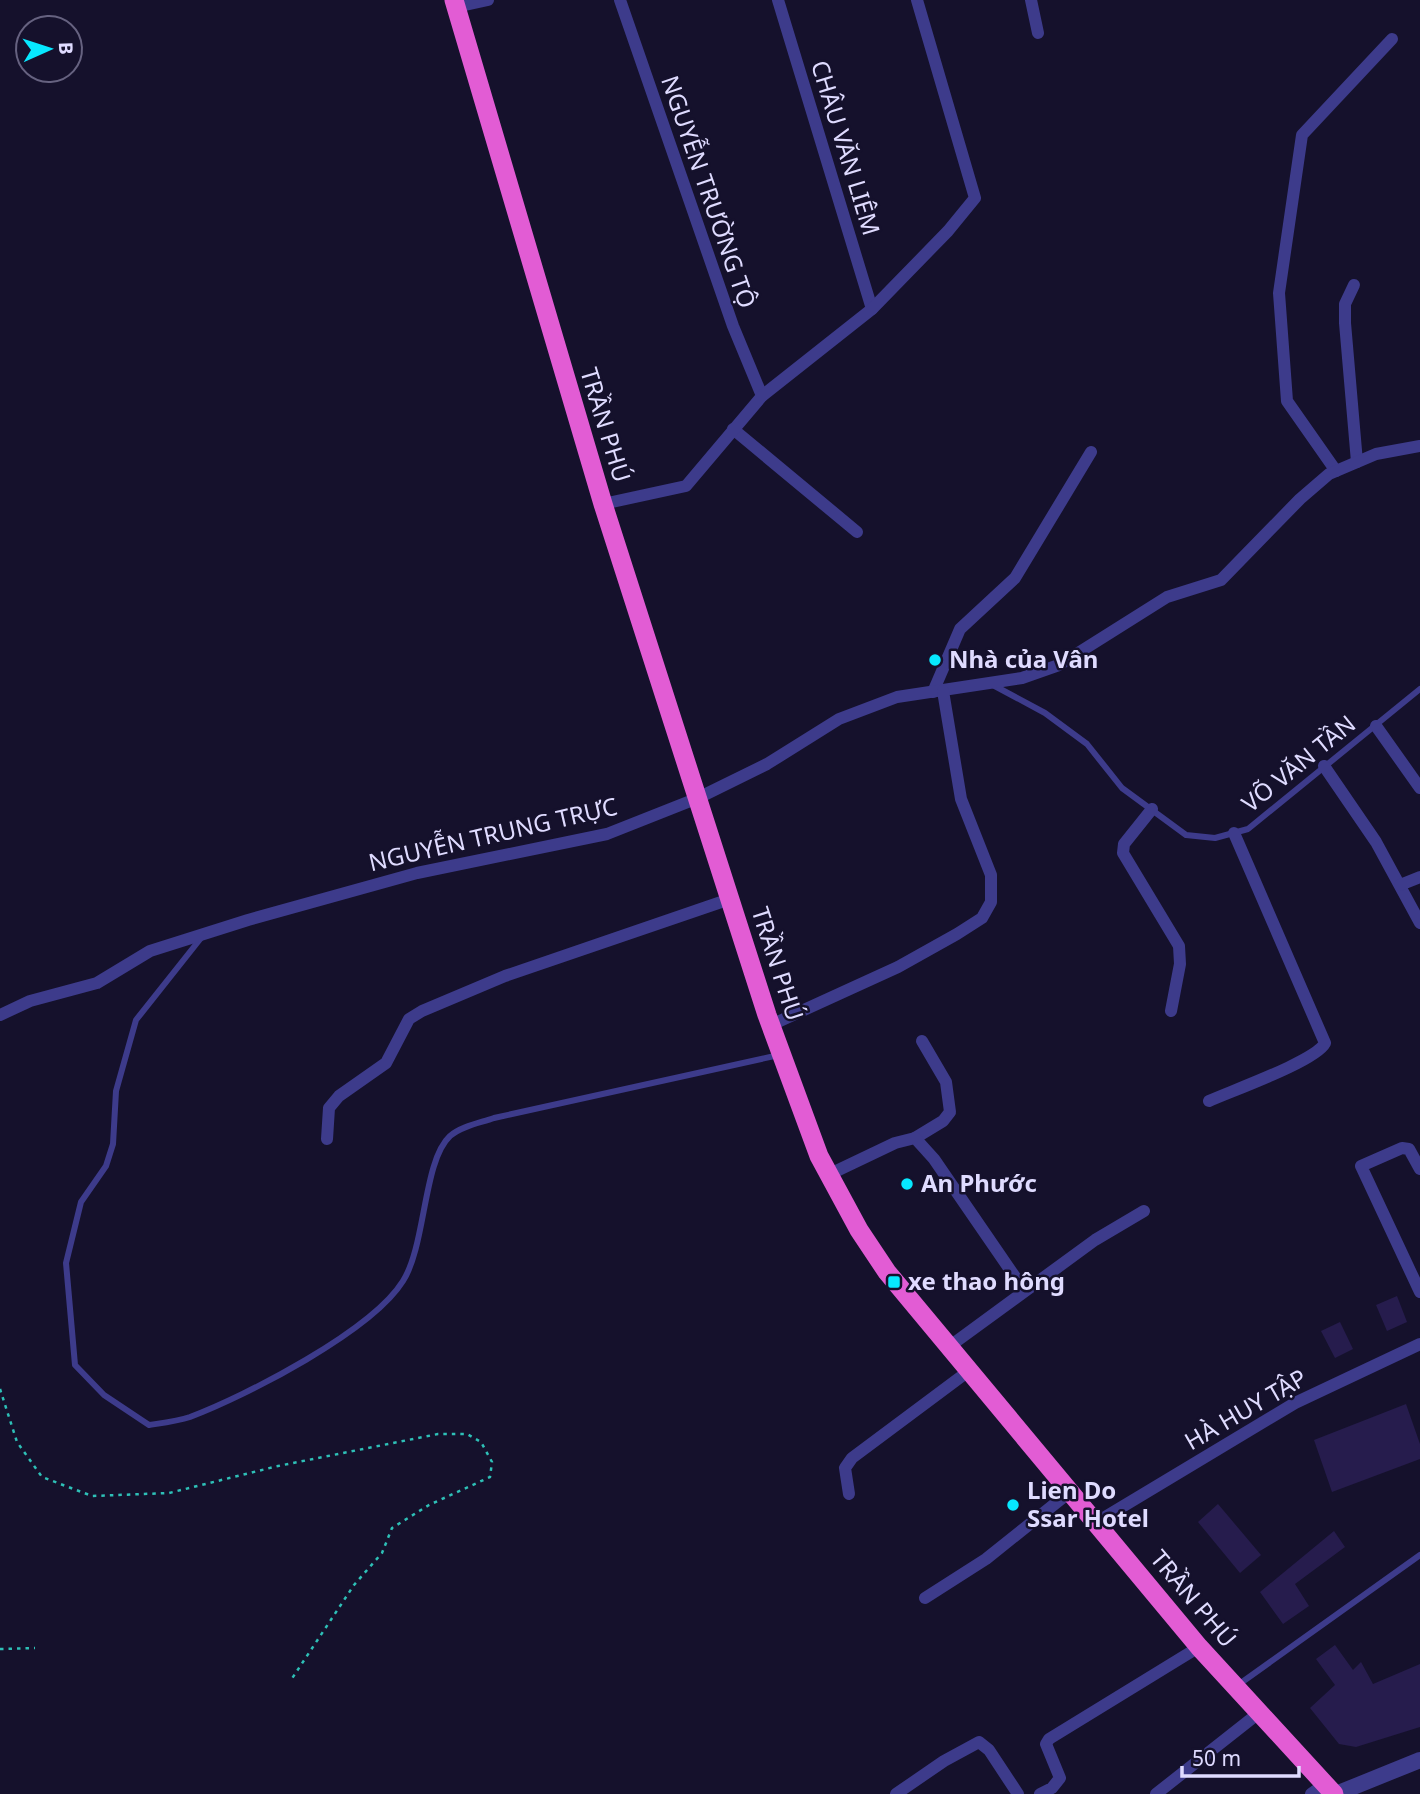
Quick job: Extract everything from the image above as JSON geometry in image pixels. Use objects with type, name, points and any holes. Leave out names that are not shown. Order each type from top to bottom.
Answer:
[{"type":"highway","name":"TRẦN PHÚ","points":[[455,3],[603,504],[771,1025],[819,1156],[859,1230],[887,1272],[1199,1647],[1260,1712],[1326,1791]]},
{"type":"street","points":[[455,3],[488,0]]},
{"type":"street","name":"NGUYỄN TRƯỜNG TỘ","points":[[620,0],[733,326],[762,396]]},
{"type":"street","name":"CHÂU VĂN LIÊM","points":[[778,0],[872,309]]},
{"type":"street","points":[[603,504],[686,486],[762,396],[872,309],[948,231],[975,198],[917,0]]},
{"type":"street","points":[[1031,0],[1038,33]]},
{"type":"street","points":[[1336,471],[1287,401],[1279,293],[1302,135],[1392,39]]},
{"type":"street","points":[[1354,285],[1345,304],[1345,323],[1357,462]]},
{"type":"street","points":[[733,429],[858,533]]},
{"type":"street","name":"NGUYỄN TRUNG TRỰC","points":[[0,1015],[30,1000],[97,983],[150,951],[205,934],[417,873],[607,834],[698,798],[767,764],[839,719],[897,697],[1022,678],[1059,665],[1167,597],[1221,580],[1300,499],[1336,471],[1376,454],[1420,446]]},
{"type":"street","points":[[771,1025],[898,967],[982,918],[991,902],[991,875],[961,799],[938,692],[960,629],[1014,579],[1091,452]]},
{"type":"street","points":[[1376,726],[1420,788]]},
{"type":"street","points":[[1324,766],[1376,842],[1420,923]]},
{"type":"street","points":[[1152,809],[1124,844],[1123,853],[1179,946],[1180,964],[1171,1011]]},
{"type":"street","points":[[1209,1101],[1287,1067],[1322,1049],[1325,1043],[1234,833]]},
{"type":"street","points":[[1400,886],[1420,877]]},
{"type":"street","points":[[327,1139],[329,1108],[339,1096],[386,1063],[409,1019],[422,1011],[505,976],[730,899]]},
{"type":"street","points":[[830,1174],[895,1143],[915,1138],[943,1121],[950,1112],[946,1082],[922,1041]]},
{"type":"street","points":[[915,1138],[934,1159],[1024,1290]]},
{"type":"street","points":[[1420,1169],[1409,1149],[1402,1148],[1361,1166],[1420,1292]]},
{"type":"street","points":[[950,1346],[1095,1240],[1144,1211]]},
{"type":"street","name":"HÀ HUY TẬP","points":[[1097,1522],[1295,1403],[1420,1344]]},
{"type":"street","points":[[849,1494],[845,1468],[852,1458],[970,1370]]},
{"type":"street","points":[[925,1598],[986,1559],[1071,1491]]},
{"type":"street","points":[[1040,1794],[1052,1788],[1060,1777],[1046,1744],[1049,1739],[1199,1647]]},
{"type":"street","points":[[1156,1794],[1260,1712]]},
{"type":"street","points":[[896,1794],[944,1760],[978,1742],[989,1750],[1018,1794]]},
{"type":"street","points":[[1326,1791],[1420,1760]]},
{"type":"lane","name":"VÕ VĂN TẦN","points":[[990,684],[1045,713],[1087,744],[1122,788],[1186,835],[1215,838],[1248,829],[1420,689]]},
{"type":"lane","points":[[205,934],[136,1020],[116,1091],[113,1143],[106,1166],[81,1202],[66,1263],[75,1365],[104,1395],[149,1425],[189,1417],[320,1353],[394,1294],[405,1279],[414,1252],[428,1203],[435,1158],[449,1137],[462,1129],[494,1118],[782,1055]]},
{"type":"lane","points":[[1237,1686],[1420,1555]]},
{"type":"path","points":[[0,1389],[17,1442],[42,1477],[92,1496],[169,1493],[291,1463],[438,1434],[467,1434],[481,1442],[492,1462],[490,1477],[429,1505],[392,1528],[382,1553],[354,1585],[291,1680]]},
{"type":"path","points":[[0,1649],[35,1647]]},
{"type":"building","points":[[1397,1296],[1407,1322],[1387,1331],[1376,1305]]},
{"type":"building","points":[[1340,1322],[1353,1349],[1335,1358],[1321,1331]]},
{"type":"building","points":[[1406,1404],[1420,1444],[1420,1459],[1332,1492],[1314,1440]]},
{"type":"building","points":[[1218,1504],[1261,1555],[1240,1573],[1198,1522]]},
{"type":"building","points":[[1334,1531],[1345,1547],[1295,1584],[1309,1606],[1283,1624],[1260,1592]]},
{"type":"building","points":[[1335,1645],[1353,1670],[1361,1662],[1373,1684],[1420,1664],[1420,1727],[1356,1747],[1339,1744],[1310,1708],[1335,1685],[1316,1659]]},
{"type":"place","name":"Nhà của Vân","points":[[935,660]]},
{"type":"place","name":"An Phước","points":[[907,1184]]},
{"type":"place","name":"xe thao hông","points":[[894,1282]]},
{"type":"place","name":"Lien Do Ssar Hotel","points":[[1013,1505]]}]
